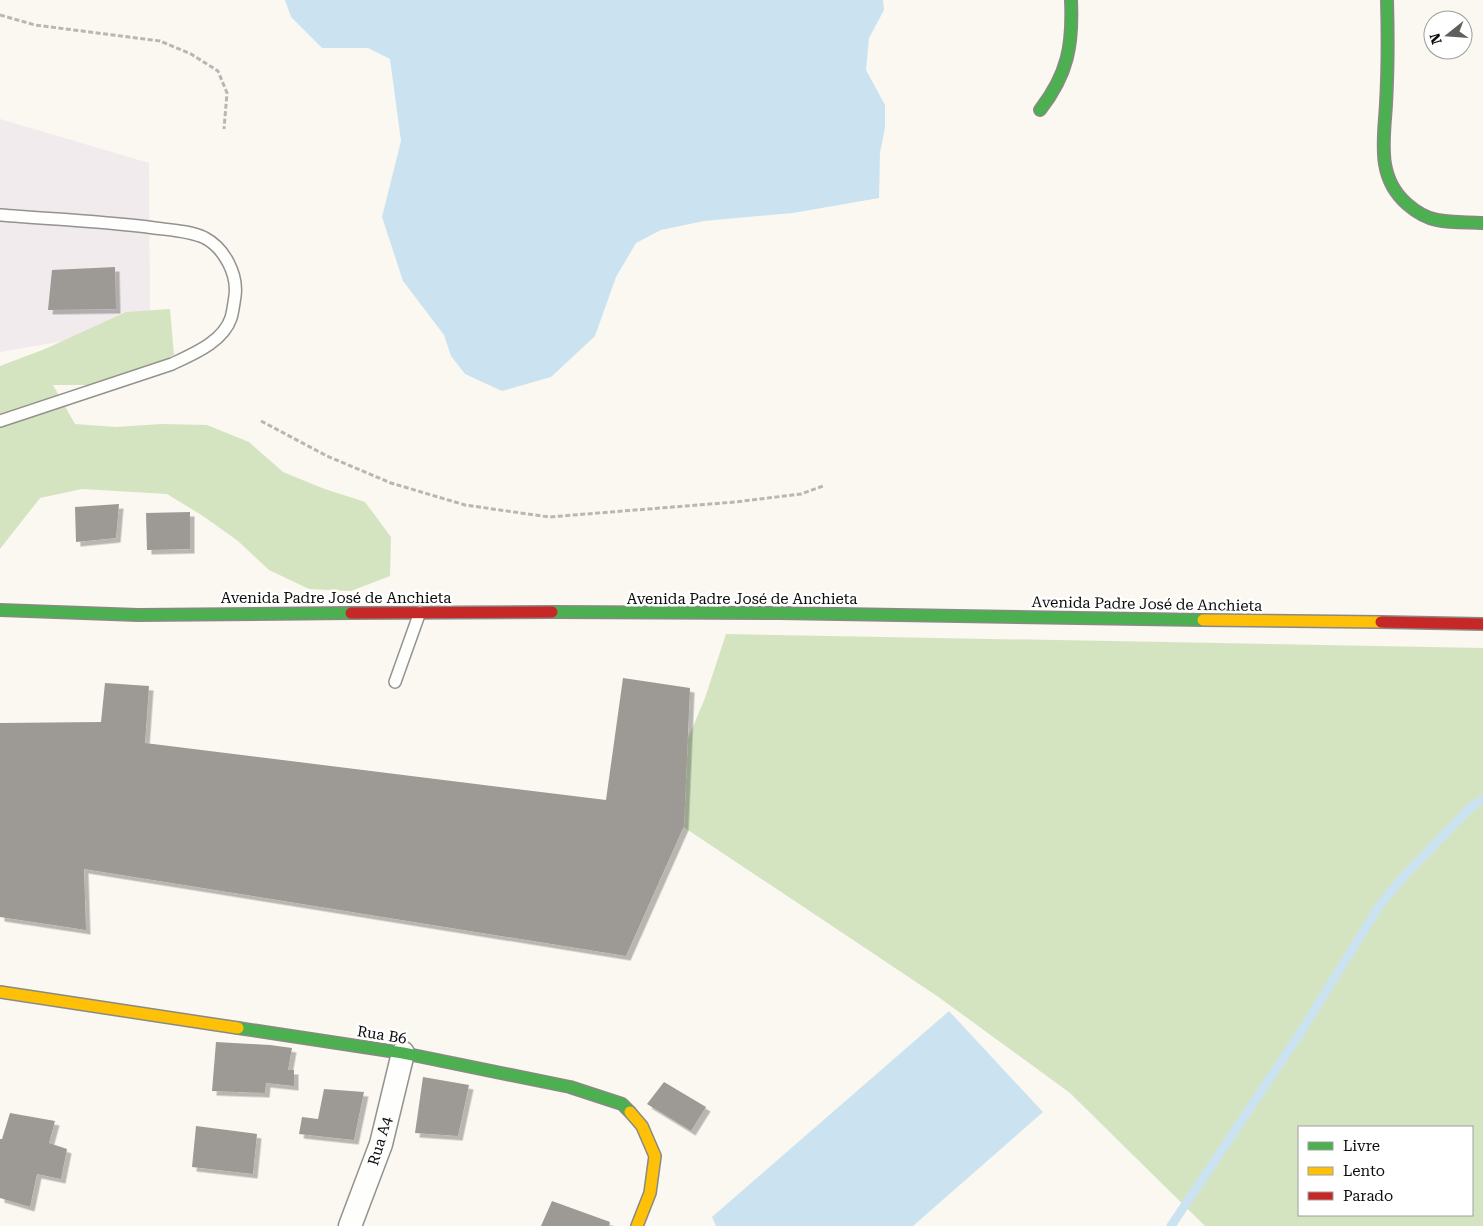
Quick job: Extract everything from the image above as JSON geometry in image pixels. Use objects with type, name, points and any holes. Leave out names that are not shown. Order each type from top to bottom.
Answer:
[{"type":"main road","points":[[1040,110],[1058,86],[1069,58],[1072,37],[1071,0]]},
{"type":"main road","points":[[1387,0],[1389,49],[1383,149],[1386,174],[1399,197],[1420,214],[1432,219],[1483,223]]},
{"type":"main road","name":"Avenida Padre José de Anchieta","points":[[0,610],[138,615],[420,612],[769,613],[1483,624]]},
{"type":"main road","name":"Rua B6","points":[[0,992],[403,1053],[570,1087],[622,1104],[642,1126],[655,1156],[650,1192],[637,1226]]},
{"type":"street","name":"Rua A4","points":[[350,1226],[381,1144],[403,1053]]},
{"type":"lane","points":[[0,215],[108,222],[177,231],[204,238],[219,249],[231,266],[235,292],[231,319],[219,337],[197,352],[172,364],[0,421]]},
{"type":"lane","points":[[395,682],[420,612]]},
{"type":"path","points":[[0,15],[36,25],[134,36],[160,41],[191,54],[218,71],[227,93],[224,130]]},
{"type":"path","points":[[261,421],[327,456],[391,483],[465,504],[549,518],[735,502],[801,494],[823,486]]},
{"type":"shaded area","points":[[0,119],[149,163],[150,326],[0,352]]},
{"type":"green space","points":[[170,309],[174,355],[136,377],[94,385],[53,385],[75,424],[116,427],[161,424],[207,425],[249,442],[283,472],[322,488],[365,502],[391,537],[390,576],[351,591],[309,589],[269,570],[238,541],[203,516],[167,494],[82,489],[40,498],[0,549],[0,366],[45,349],[126,312]]},
{"type":"green space","points":[[726,634],[1483,648],[1483,1226],[1205,1226],[1070,1093],[937,996],[658,810],[705,698]]},
{"type":"water","points":[[285,0],[883,0],[884,10],[869,38],[866,70],[885,105],[885,128],[880,153],[879,198],[793,213],[704,221],[661,230],[636,243],[616,277],[595,336],[551,377],[502,391],[465,374],[451,356],[444,335],[403,281],[382,217],[401,141],[390,59],[368,48],[322,48],[291,17]]},
{"type":"water","points":[[949,1011],[1043,1112],[913,1226],[716,1226],[712,1217]]},
{"type":"building","points":[[115,267],[116,309],[48,310],[52,270]]},
{"type":"building","points":[[119,504],[116,538],[76,542],[75,507]]},
{"type":"building","points":[[190,512],[190,549],[147,550],[146,513]]},
{"type":"building","points":[[623,678],[690,688],[684,826],[626,956],[84,869],[86,930],[0,917],[0,723],[101,722],[105,683],[149,686],[145,743],[606,800]]},
{"type":"building","points":[[216,1042],[292,1048],[288,1070],[294,1070],[294,1086],[266,1083],[265,1093],[212,1091]]},
{"type":"building","points":[[423,1077],[469,1085],[458,1136],[415,1133]]},
{"type":"building","points":[[664,1082],[706,1107],[691,1131],[647,1104]]},
{"type":"building","points":[[324,1089],[364,1092],[354,1140],[299,1134],[302,1117],[318,1119]]},
{"type":"building","points":[[10,1113],[55,1121],[49,1143],[67,1149],[61,1179],[37,1174],[30,1207],[0,1198],[0,1139],[2,1139]]},
{"type":"building","points":[[196,1126],[257,1134],[253,1174],[192,1167]]},
{"type":"building","points":[[552,1201],[610,1222],[609,1226],[541,1226]]},
{"type":"waterway","points":[[1171,1226],[1299,1035],[1379,906],[1405,875],[1470,808],[1483,799]]},
{"type":"traffic: fast","points":[[1040,110],[1057,84],[1067,58],[1071,31],[1071,0]]},
{"type":"traffic: fast","points":[[1387,0],[1387,91],[1384,157],[1390,182],[1407,204],[1425,216],[1443,221],[1483,223]]},
{"type":"traffic: fast","points":[[0,610],[138,615],[351,613]]},
{"type":"traffic: fast","points":[[552,612],[779,613],[1203,620]]},
{"type":"traffic: fast","points":[[238,1028],[403,1053],[570,1087],[622,1104],[630,1112]]},
{"type":"traffic: slow","points":[[1203,620],[1381,622]]},
{"type":"traffic: slow","points":[[0,992],[238,1028]]},
{"type":"traffic: slow","points":[[630,1112],[642,1126],[655,1156],[650,1193],[637,1226]]},
{"type":"traffic: jam","points":[[351,613],[552,612]]},
{"type":"traffic: jam","points":[[1381,622],[1483,624]]}]
